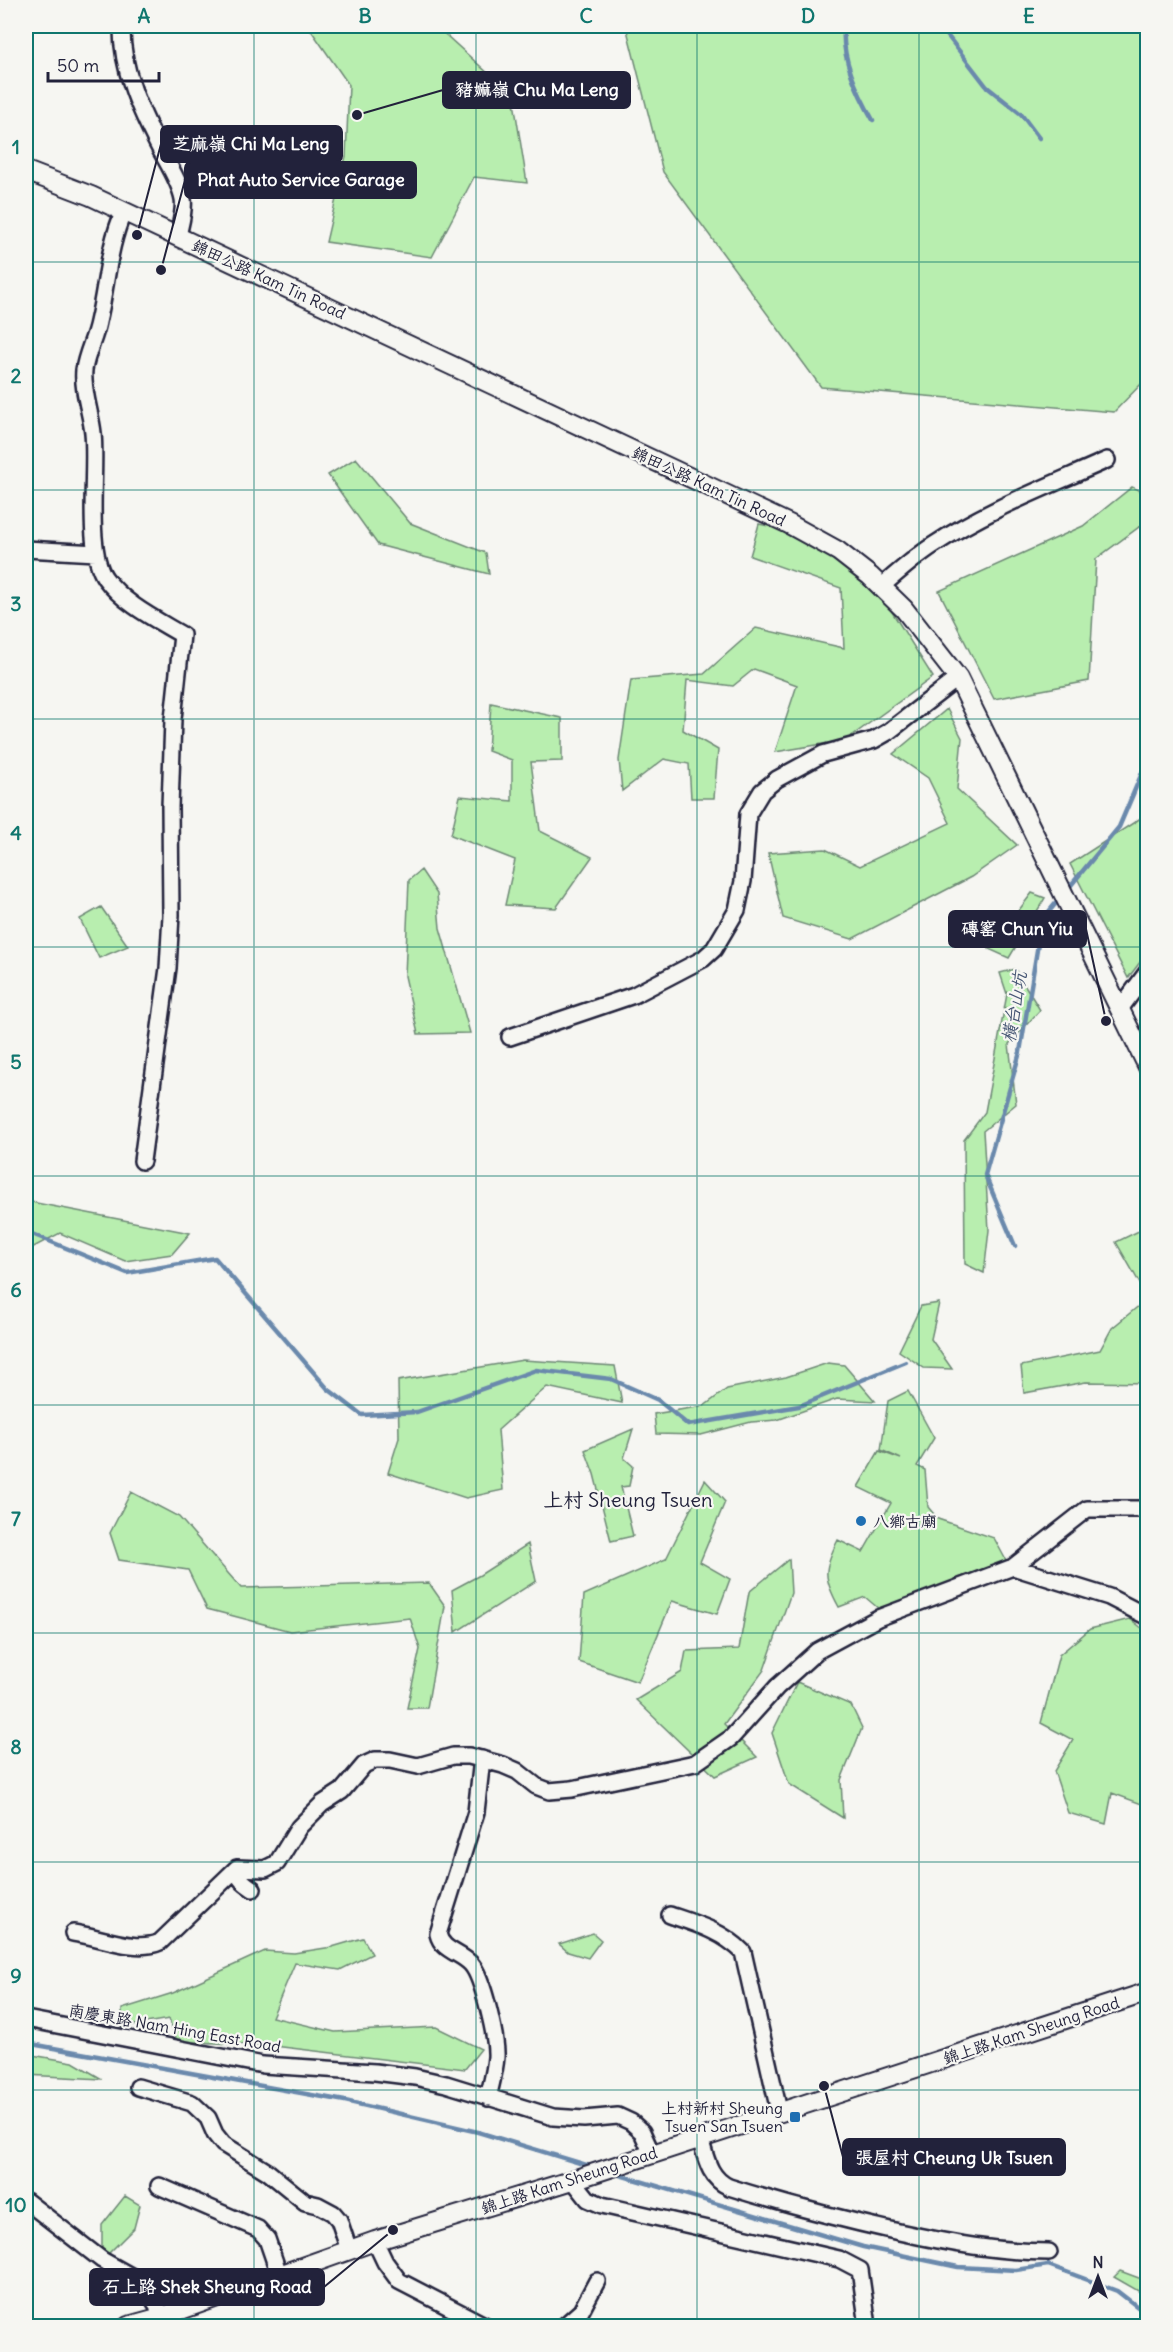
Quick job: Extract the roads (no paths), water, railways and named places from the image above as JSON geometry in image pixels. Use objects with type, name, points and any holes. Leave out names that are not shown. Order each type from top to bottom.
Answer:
[{"type":"main road","name":"錦田公路 Kam Tin Road","points":[[26,171],[64,184],[124,211],[789,524],[838,551],[882,586],[924,633],[958,678],[1148,1067]]},
{"type":"main road","name":"錦上路 Kam Sheung Road","points":[[128,2326],[161,2317],[375,2241],[576,2179],[1148,1992]]},
{"type":"street","points":[[122,26],[122,46],[128,76],[149,128],[177,183],[183,200],[178,236]]},
{"type":"street","points":[[124,211],[114,237],[99,321],[84,370],[94,450],[92,499],[96,553],[104,577],[115,588],[132,604],[182,635],[173,719],[170,807],[171,915],[168,968],[142,1161]]},
{"type":"street","points":[[882,586],[910,562],[956,531],[1015,501],[1107,460]]},
{"type":"street","points":[[26,549],[96,553]]},
{"type":"street","points":[[510,1037],[634,995],[703,959],[714,949],[736,910],[743,881],[748,814],[762,791],[797,767],[823,754],[874,740],[888,732],[958,678]]},
{"type":"street","points":[[1120,1009],[1148,971]]},
{"type":"street","points":[[73,1933],[94,1935],[120,1944],[153,1946],[160,1942],[237,1868],[265,1869],[277,1863],[299,1827],[322,1804],[342,1791],[358,1770],[368,1763],[381,1759],[418,1766],[453,1756],[469,1756],[517,1771],[536,1786],[549,1791],[572,1789],[695,1763],[731,1738],[777,1687],[817,1651],[878,1618],[1014,1567],[1087,1509],[1148,1509]]},
{"type":"street","points":[[1014,1567],[1109,1597],[1148,1617]]},
{"type":"street","points":[[482,1759],[476,1812],[438,1934],[441,1944],[470,1963],[478,1976],[496,2043],[496,2059],[488,2098]]},
{"type":"street","points":[[237,1868],[237,1874],[243,1883],[253,1889]]},
{"type":"street","points":[[670,1915],[717,1931],[743,1952],[779,2111]]},
{"type":"street","name":"南慶東路 Nam Hing East Road","points":[[26,2019],[263,2066],[401,2074],[446,2084],[553,2117],[584,2119],[618,2116],[638,2127],[646,2138],[652,2154]]},
{"type":"street","points":[[138,2087],[192,2103],[208,2118],[215,2134],[224,2144],[268,2172],[305,2202],[318,2205],[333,2213],[339,2220],[349,2250]]},
{"type":"street","points":[[700,2138],[713,2175],[717,2181],[729,2187],[819,2215],[947,2243],[1010,2253],[1049,2253]]},
{"type":"street","points":[[576,2179],[588,2199],[602,2205],[839,2259],[860,2270],[868,2326]]},
{"type":"street","points":[[159,2186],[258,2229],[267,2239],[279,2274]]},
{"type":"street","points":[[26,2201],[102,2260],[136,2279],[146,2288],[157,2305],[161,2317]]},
{"type":"street","points":[[375,2241],[385,2262],[399,2281],[486,2326]]},
{"type":"street","points":[[564,2326],[581,2311],[597,2281]]},
{"type":"waterway","points":[[844,26],[845,50],[851,74],[873,120]]},
{"type":"waterway","points":[[940,26],[987,87],[1021,114],[1039,138]]},
{"type":"waterway","name":"橫台山坑","points":[[1067,890],[1119,827],[1148,759]]},
{"type":"waterway","name":"橫台山坑","points":[[1015,1246],[985,1175],[1020,1052],[1042,920],[1061,897]]},
{"type":"waterway","points":[[26,1236],[32,1234],[127,1273],[215,1258],[328,1389],[362,1415],[417,1412],[536,1370],[611,1379],[658,1400],[688,1425],[799,1406],[906,1362]]},
{"type":"waterway","points":[[26,2043],[345,2101],[478,2132],[593,2167]]},
{"type":"waterway","points":[[613,2173],[863,2247],[958,2267],[1016,2270],[1048,2265],[1117,2291],[1148,2315]]},
{"type":"place","name":"豬嫲嶺 Chu Ma Leng","points":[[357,115]]},
{"type":"place","name":"芝麻嶺 Chi Ma Leng","points":[[137,235]]},
{"type":"place","name":"Phat Auto Service Garage","points":[[161,270]]},
{"type":"place","name":"磚窰 Chun Yiu","points":[[1106,1021]]},
{"type":"place","name":"八鄉古廟","points":[[861,1521]]},
{"type":"place","name":"張屋村 Cheung Uk Tsuen","points":[[824,2086]]},
{"type":"place","name":"上村新村 Sheung Tsuen San Tsuen","points":[[795,2117]]},
{"type":"place","name":"石上路 Shek Sheung Road","points":[[393,2230]]},
{"type":"district","name":"上村 Sheung Tsuen","points":[[628,1499]]}]
